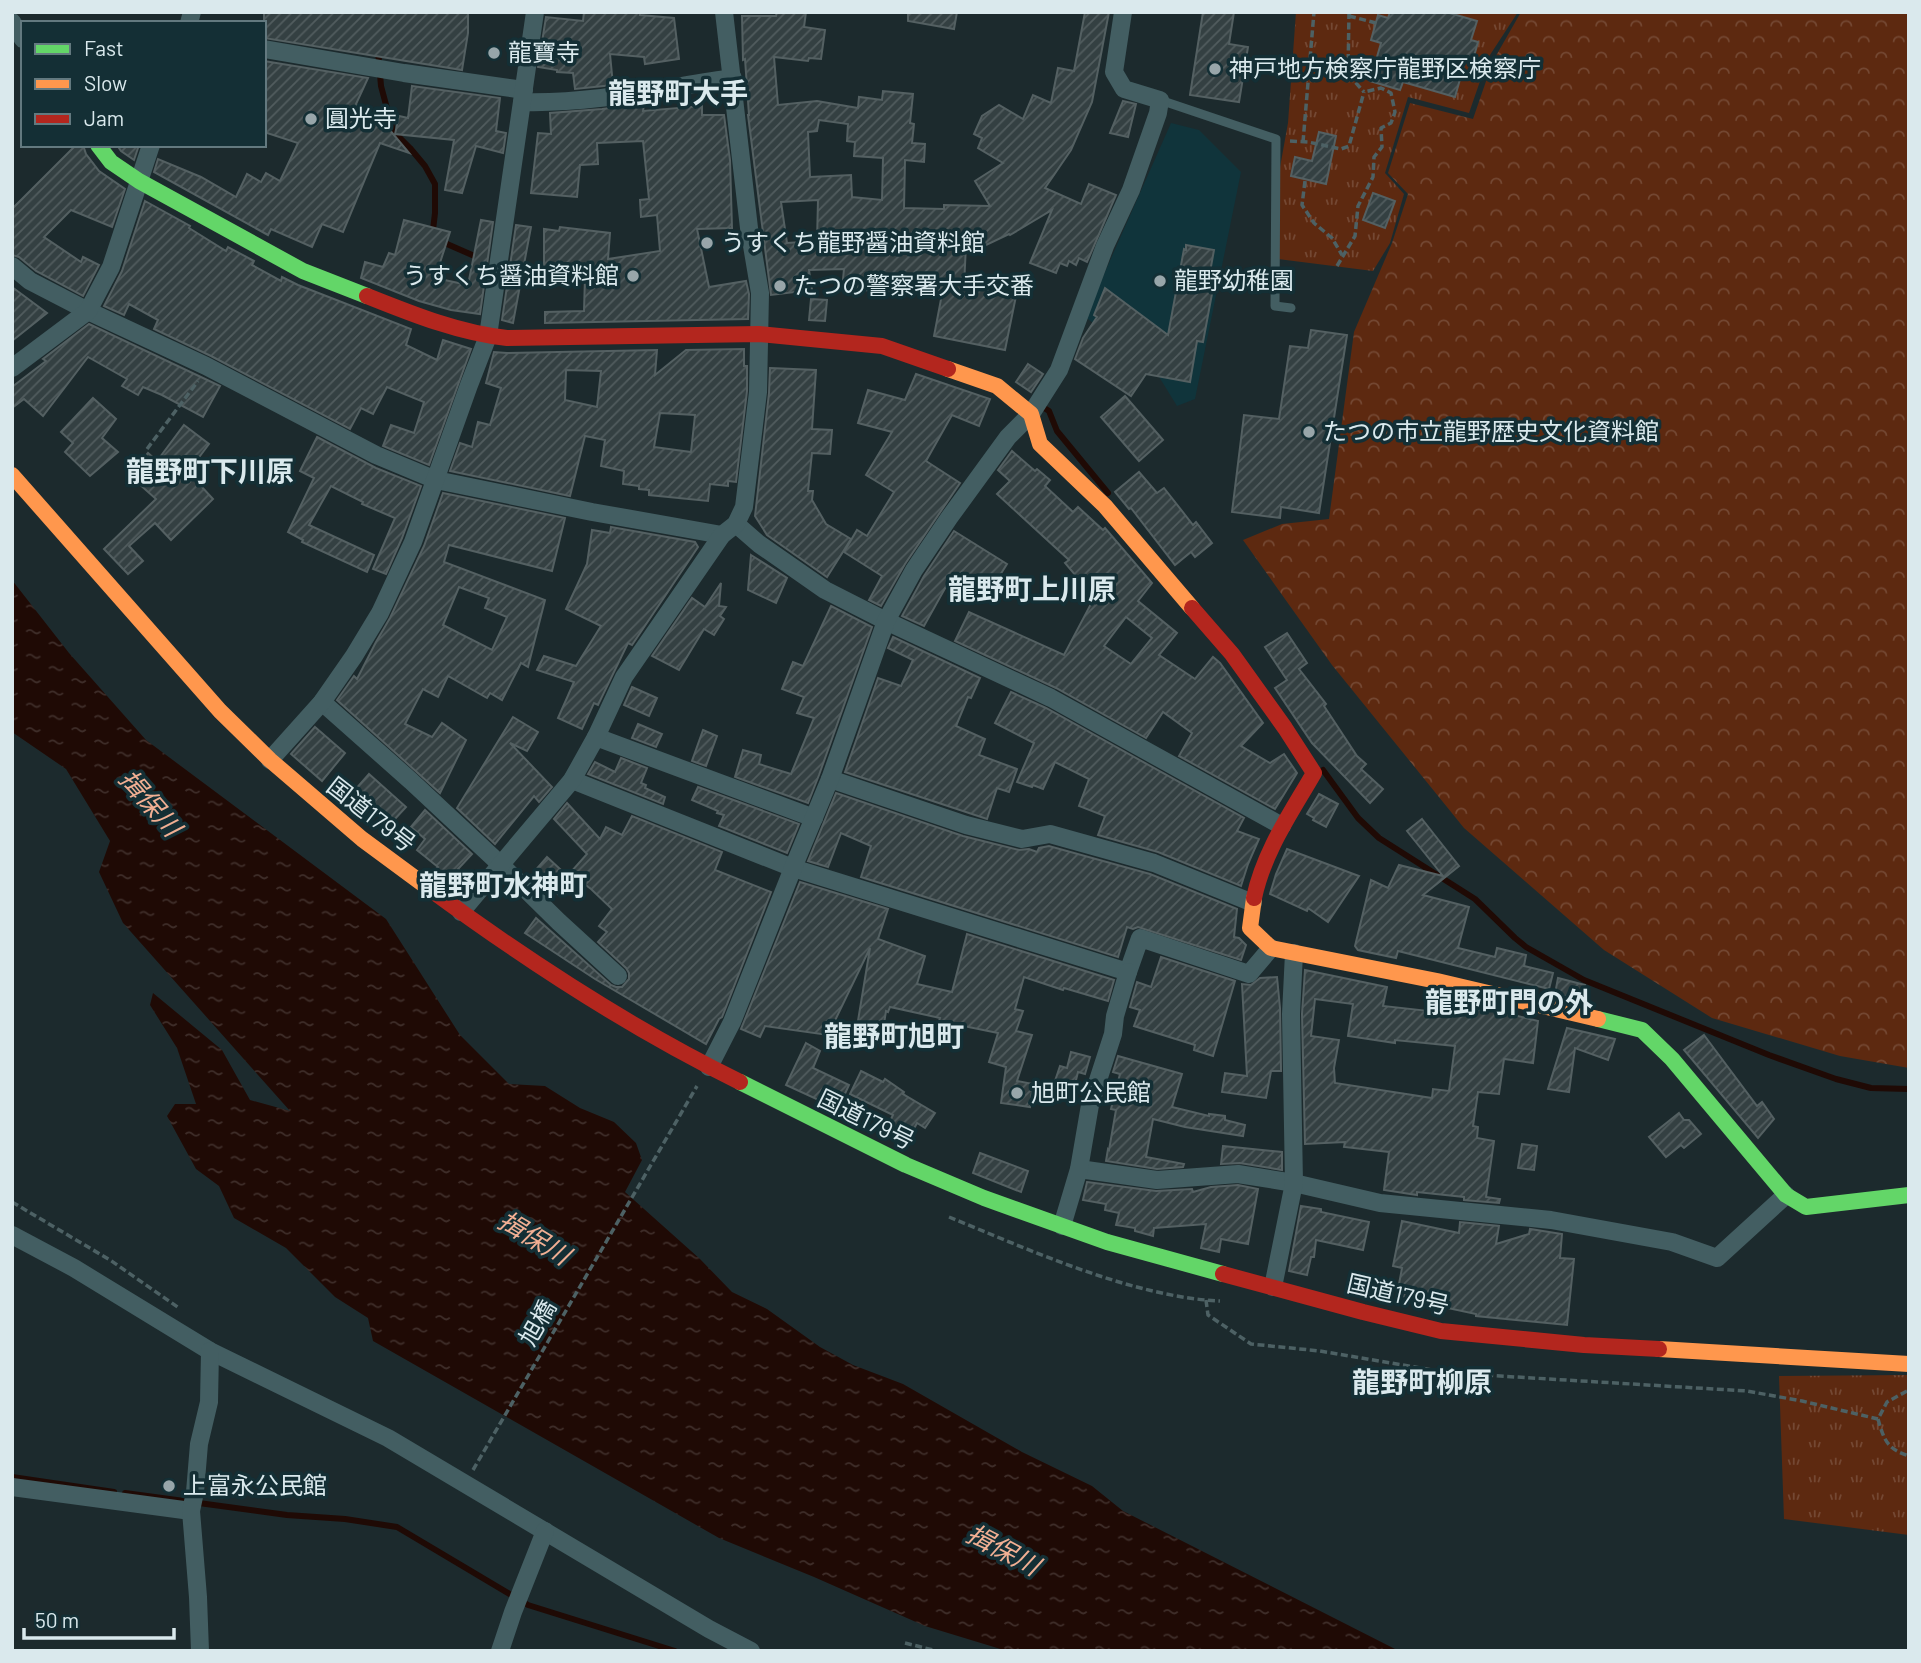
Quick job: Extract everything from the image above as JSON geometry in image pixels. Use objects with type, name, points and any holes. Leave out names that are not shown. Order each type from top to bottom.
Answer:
[{"type":"main road","points":[[100,147],[111,162],[139,181],[303,271],[414,315],[488,336],[507,338],[759,328],[882,345],[997,386],[1031,414],[1040,444],[1105,506],[1232,654],[1314,774],[1282,825],[1262,870],[1253,903],[1250,928],[1271,948],[1437,981],[1642,1030],[1672,1059],[1786,1195],[1806,1207],[1909,1195]]},
{"type":"main road","name":"国道179号","points":[[12,475],[220,711],[270,760],[362,839],[461,912],[585,995],[709,1067],[906,1165],[984,1198],[1107,1242],[1440,1331],[1584,1345],[1909,1364]]},
{"type":"street","points":[[270,760],[322,702],[355,656],[380,613],[413,542],[488,336],[535,12]]},
{"type":"street","points":[[461,912],[572,780],[624,677],[744,507],[758,391],[760,293],[749,228],[724,12]]},
{"type":"street","points":[[709,1067],[732,1022],[830,779],[886,621],[914,570],[949,518],[1008,437],[1031,414],[1059,370],[1105,246],[1131,190],[1160,100],[1124,89],[1114,72],[1123,12]]},
{"type":"street","points":[[266,49],[404,73],[552,103],[733,78]]},
{"type":"street","points":[[12,368],[88,311],[111,267],[150,147]]},
{"type":"street","points":[[12,266],[30,281],[88,311],[206,366],[376,455],[436,480],[592,512],[729,529],[759,544],[825,590],[1051,698],[1282,825]]},
{"type":"street","points":[[322,702],[501,864],[618,976]]},
{"type":"street","points":[[596,737],[814,818]]},
{"type":"street","points":[[830,779],[965,825],[1022,839],[1050,834],[1154,863],[1253,903]]},
{"type":"street","points":[[572,780],[793,868],[1128,972]]},
{"type":"street","points":[[1062,1226],[1079,1168],[1090,1105],[1140,938],[1250,974],[1271,948]]},
{"type":"street","points":[[1273,1287],[1294,1182],[1291,1014],[1294,953]]},
{"type":"street","points":[[1079,1168],[1157,1180],[1238,1174],[1294,1182],[1380,1203],[1551,1220],[1672,1242],[1717,1258],[1786,1195]]},
{"type":"street","points":[[12,1235],[74,1268],[209,1351],[388,1438],[709,1629],[751,1651]]},
{"type":"street","points":[[200,1651],[191,1511],[199,1444],[209,1402],[209,1351]]},
{"type":"street","points":[[12,1487],[191,1511]]},
{"type":"street","points":[[500,1651],[520,1591],[545,1531]]},
{"type":"lane","points":[[1160,100],[1276,139],[1275,306],[1291,308]]},
{"type":"path","points":[[1303,142],[1314,12]]},
{"type":"path","points":[[1364,92],[1348,74],[1349,14],[1376,23]]},
{"type":"path","points":[[1337,266],[1355,236],[1358,206],[1373,177],[1374,157],[1382,147],[1381,128],[1391,123],[1395,112],[1391,93],[1381,88],[1364,92]]},
{"type":"path","points":[[1276,139],[1341,149],[1349,146],[1364,92]]},
{"type":"path","points":[[1305,181],[1302,205],[1314,223],[1332,237],[1343,256]]},
{"type":"path","points":[[147,449],[194,387],[206,366]]},
{"type":"path","name":"旭橋","points":[[472,1472],[698,1084]]},
{"type":"path","points":[[1206,1300],[1208,1315],[1251,1344],[1320,1351],[1450,1373],[1747,1391],[1878,1419]]},
{"type":"path","points":[[1909,1391],[1887,1402],[1878,1419],[1884,1439],[1896,1451],[1909,1456]]},
{"type":"path","points":[[905,1643],[937,1651]]},
{"type":"shaded area","name":"龍野幼稚園","points":[[1171,123],[1199,130],[1241,172],[1195,399],[1177,406],[1153,367],[1085,317]]},
{"type":"green space","points":[[1296,12],[1518,12],[1488,58],[1469,113],[1408,97],[1385,173],[1404,194],[1390,243],[1373,271],[1278,259],[1277,184],[1288,123]]},
{"type":"green space","points":[[1521,12],[1909,12],[1909,1068],[1840,1056],[1712,1018],[1604,950],[1464,828],[1332,665],[1243,540],[1282,524],[1329,519],[1354,332],[1392,243],[1408,194],[1388,173],[1410,103],[1473,119],[1493,61]]},
{"type":"green space","points":[[1909,1375],[1909,1535],[1784,1519],[1779,1376]]},
{"type":"water","name":"揖保川","points":[[12,580],[69,653],[146,740],[386,919],[460,1035],[509,1084],[545,1086],[580,1108],[614,1122],[636,1143],[642,1160],[625,1192],[700,1259],[732,1292],[767,1309],[820,1347],[853,1365],[903,1384],[1022,1452],[1092,1486],[1123,1511],[1399,1651],[1007,1651],[925,1626],[719,1538],[373,1341],[368,1318],[335,1297],[286,1248],[234,1218],[219,1186],[196,1169],[167,1116],[175,1104],[196,1104],[177,1048],[150,1005],[153,993],[222,1050],[250,1100],[290,1111],[123,923],[99,872],[110,841],[66,769],[12,732]]},
{"type":"building","points":[[264,12],[468,12],[468,33],[462,70],[266,38]]},
{"type":"building","points":[[584,12],[640,12],[640,15],[674,18],[679,59],[645,64],[644,57],[610,54],[613,85],[575,89],[573,73],[538,67],[546,17],[583,21]]},
{"type":"building","points":[[777,12],[806,12],[804,27],[825,30],[821,59],[809,58],[808,61],[774,57],[778,105],[817,101],[858,108],[859,97],[882,100],[883,91],[913,94],[910,123],[914,124],[912,143],[925,144],[924,162],[905,160],[904,208],[944,209],[944,205],[990,206],[975,181],[1003,163],[978,148],[982,138],[974,134],[982,116],[999,105],[1023,119],[1033,95],[1051,103],[1058,68],[1074,71],[1085,12],[1109,12],[1092,102],[1071,150],[1045,188],[1081,204],[1089,184],[1116,195],[1087,262],[1079,258],[1076,265],[1069,261],[1067,266],[1060,263],[1056,273],[1030,263],[1052,210],[1010,235],[982,247],[966,245],[964,286],[1016,296],[1005,350],[934,336],[942,294],[842,289],[844,269],[809,270],[812,290],[771,295],[748,115],[742,16],[776,16]],"holes":[[[819,120],[848,124],[847,141],[855,142],[854,156],[883,158],[882,200],[852,197],[851,175],[810,177],[808,132],[817,131]],[[818,200],[817,241],[787,243],[781,202]]]},
{"type":"building","points":[[908,12],[957,12],[954,29],[908,21]]},
{"type":"building","points":[[1203,12],[1234,12],[1229,44],[1248,47],[1239,102],[1190,95]]},
{"type":"building","points":[[1390,12],[1446,12],[1477,21],[1471,40],[1478,42],[1473,60],[1466,58],[1455,97],[1403,82],[1400,90],[1370,81],[1381,43],[1371,40],[1378,15],[1388,18]]},
{"type":"building","points":[[266,61],[368,78],[356,104],[389,129],[409,153],[380,143],[343,232],[322,224],[312,247],[271,229],[268,235],[154,172],[158,159],[201,177],[236,197],[247,174],[261,182],[266,173],[280,181],[298,143],[266,133]]},
{"type":"building","points":[[412,86],[500,98],[496,131],[506,133],[503,153],[476,146],[462,193],[445,190],[454,140],[395,134],[399,116],[408,118]]},
{"type":"building","points":[[1123,101],[1136,104],[1128,137],[1110,133]]},
{"type":"building","points":[[644,104],[643,111],[702,106],[702,115],[724,115],[730,160],[732,228],[697,229],[709,287],[746,281],[749,294],[748,319],[545,323],[545,312],[584,311],[585,276],[544,270],[544,229],[559,231],[560,227],[610,233],[608,259],[660,251],[657,215],[641,217],[640,200],[649,199],[643,141],[597,143],[598,164],[580,165],[577,197],[531,193],[538,133],[551,134],[550,113]]},
{"type":"building","points":[[1319,132],[1336,136],[1326,184],[1291,176],[1295,157],[1312,161]]},
{"type":"building","points":[[74,147],[84,147],[99,171],[125,189],[112,227],[71,210],[44,237],[81,262],[83,257],[99,265],[83,296],[12,255],[12,209]]},
{"type":"building","points":[[118,147],[138,147],[134,160]]},
{"type":"building","points":[[1373,193],[1395,201],[1385,228],[1363,220]]},
{"type":"building","points":[[145,201],[190,226],[189,228],[226,251],[228,247],[254,261],[252,265],[281,281],[282,277],[411,329],[406,345],[437,360],[443,340],[471,349],[429,465],[383,446],[391,425],[414,433],[424,402],[387,387],[373,414],[361,408],[350,429],[154,329],[158,320],[129,304],[124,315],[104,306],[122,271]]},
{"type":"building","points":[[404,220],[450,232],[435,278],[468,285],[481,220],[493,222],[480,314],[451,310],[419,301],[361,278],[365,262],[383,267],[389,253],[395,255]]},
{"type":"building","points":[[516,225],[531,227],[513,323],[502,320]]},
{"type":"building","points":[[1186,245],[1214,250],[1208,283],[1214,283],[1203,342],[1197,341],[1190,382],[1146,374],[1131,396],[1075,359],[1083,338],[1097,317],[1094,315],[1105,288],[1168,335]]},
{"type":"building","points":[[12,287],[47,313],[12,341]]},
{"type":"building","points":[[811,299],[827,300],[825,321],[809,320]]},
{"type":"building","points":[[89,324],[220,386],[203,417],[143,387],[138,395],[122,386],[127,379],[88,357],[43,416],[24,399],[12,408],[12,387]]},
{"type":"building","points":[[1311,330],[1347,335],[1319,513],[1281,507],[1280,518],[1232,512],[1244,415],[1279,419],[1290,346],[1308,348]]},
{"type":"building","points":[[744,349],[744,366],[747,366],[747,391],[736,482],[728,481],[728,486],[710,484],[708,501],[649,495],[649,490],[623,484],[624,471],[601,466],[605,440],[585,436],[570,496],[450,471],[460,443],[472,447],[478,422],[490,425],[501,388],[486,383],[494,352],[657,350],[655,375],[686,350]],"holes":[[[566,370],[601,371],[597,407],[565,400]],[[660,413],[695,415],[691,452],[654,447]]]},
{"type":"building","points":[[1028,364],[1043,374],[1031,392],[1016,382]]},
{"type":"building","points":[[770,368],[816,370],[812,429],[832,430],[830,454],[812,453],[808,491],[813,491],[812,500],[826,524],[851,539],[827,577],[767,535],[755,516]]},
{"type":"building","points":[[916,374],[990,399],[979,426],[952,415],[926,461],[960,483],[905,564],[881,606],[869,600],[882,576],[844,552],[857,530],[867,536],[894,492],[866,475],[892,432],[858,423],[868,390],[905,400]]},
{"type":"building","points":[[1125,396],[1163,440],[1139,461],[1101,417]]},
{"type":"building","points":[[93,398],[116,419],[102,438],[118,452],[90,476],[65,452],[73,443],[61,432]]},
{"type":"building","points":[[184,425],[209,444],[188,472],[213,499],[171,540],[155,523],[129,546],[143,561],[128,574],[104,549],[156,499],[129,475],[148,453],[157,461]]},
{"type":"building","points":[[317,437],[376,468],[421,486],[386,574],[373,569],[395,518],[362,504],[363,502],[331,486],[309,525],[374,555],[367,572],[302,542],[303,540],[288,532],[314,478],[300,471]]},
{"type":"building","points":[[1012,451],[1050,480],[1045,486],[1073,512],[1078,507],[1103,530],[1105,528],[1152,583],[1138,601],[1177,633],[1159,655],[1195,679],[1213,657],[1220,663],[1263,723],[1241,746],[1270,763],[1284,754],[1297,773],[1275,809],[1179,756],[1192,733],[1163,712],[1146,738],[1056,688],[955,641],[969,612],[1064,655],[1092,602],[1073,580],[1077,577],[1065,563],[1069,560],[997,494],[1010,481],[998,470]],"holes":[[[1126,617],[1152,638],[1131,664],[1104,646]]]},
{"type":"building","points":[[1139,472],[1157,493],[1164,488],[1193,525],[1196,522],[1212,543],[1195,557],[1191,552],[1175,565],[1131,508],[1129,509],[1115,492]]},
{"type":"building","points":[[443,493],[565,518],[552,571],[449,545],[444,562],[545,600],[528,667],[521,663],[502,700],[490,693],[487,698],[448,676],[438,697],[423,689],[405,724],[432,737],[442,723],[466,740],[440,793],[337,700],[354,676],[357,679],[424,546]],"holes":[[[459,587],[489,598],[485,608],[507,617],[492,650],[443,625]]]},
{"type":"building","points":[[611,527],[695,542],[698,547],[632,645],[628,643],[598,705],[594,703],[582,729],[558,718],[574,682],[537,670],[544,656],[576,666],[601,626],[566,609],[587,564],[592,530],[610,533]]},
{"type":"building","points":[[954,531],[1007,564],[988,594],[953,574],[924,626],[902,616],[924,576]]},
{"type":"building","points":[[751,555],[787,578],[776,603],[748,590]]},
{"type":"building","points":[[721,583],[719,606],[726,607],[720,616],[724,619],[714,635],[704,629],[679,670],[652,656],[692,598],[705,607]]},
{"type":"building","points":[[831,606],[872,627],[808,803],[735,777],[743,750],[761,755],[759,764],[791,774],[814,718],[797,713],[804,697],[782,689],[793,662],[803,666]]},
{"type":"building","points":[[1287,633],[1307,663],[1299,669],[1326,704],[1324,706],[1357,756],[1366,764],[1361,769],[1383,789],[1370,803],[1312,743],[1275,688],[1287,680],[1265,647]]},
{"type":"building","points":[[893,637],[980,678],[971,698],[968,697],[956,726],[985,739],[979,755],[1017,769],[1009,792],[997,788],[987,819],[845,772],[878,678],[901,686],[913,660],[888,648]]},
{"type":"building","points":[[632,687],[657,698],[649,716],[624,705]]},
{"type":"building","points":[[1011,692],[1046,708],[1244,818],[1237,831],[1259,839],[1241,886],[1158,852],[1098,835],[1105,816],[1079,806],[1089,779],[1055,762],[1043,789],[1017,782],[1034,743],[995,723]]},
{"type":"building","points":[[513,717],[538,732],[527,751],[510,743],[552,787],[539,802],[534,796],[495,844],[457,808]]},
{"type":"building","points":[[638,724],[662,734],[656,747],[632,738]]},
{"type":"building","points":[[315,727],[345,753],[322,781],[291,754]]},
{"type":"building","points":[[703,730],[717,736],[706,766],[692,761]]},
{"type":"building","points":[[621,758],[647,768],[641,783],[646,785],[645,788],[665,797],[663,804],[588,774],[595,762],[615,772]]},
{"type":"building","points":[[369,774],[406,807],[392,822],[355,790]]},
{"type":"building","points":[[698,787],[799,824],[787,853],[719,826],[724,815],[692,800]]},
{"type":"building","points":[[836,793],[963,836],[1019,850],[1037,852],[1039,848],[1049,846],[1150,874],[1237,909],[1234,937],[1246,945],[1241,960],[1138,927],[1127,927],[1118,957],[861,877],[871,846],[841,833],[828,867],[808,861]]},
{"type":"building","points":[[1319,794],[1338,804],[1326,827],[1307,814]]},
{"type":"building","points":[[567,803],[600,839],[606,827],[622,835],[632,816],[722,852],[715,870],[771,892],[722,1017],[706,1044],[595,979],[525,933],[536,918],[611,985],[622,987],[629,979],[626,968],[598,942],[607,932],[599,926],[612,909],[570,873],[587,854],[554,819]]},
{"type":"building","points":[[425,810],[472,854],[458,869],[466,876],[457,886],[435,870],[438,867],[417,850],[425,839],[411,827]]},
{"type":"building","points":[[1422,819],[1459,866],[1423,895],[1469,907],[1458,948],[1495,957],[1497,948],[1526,955],[1524,966],[1553,973],[1549,989],[1398,951],[1396,958],[1358,950],[1355,946],[1371,880],[1388,888],[1399,865],[1443,876],[1407,831]]},
{"type":"building","points":[[1287,849],[1359,876],[1328,922],[1308,908],[1307,911],[1270,894]]},
{"type":"building","points":[[547,857],[573,881],[560,896],[534,872]]},
{"type":"building","points":[[800,882],[888,909],[878,939],[925,956],[917,984],[952,992],[967,934],[1114,980],[1108,1001],[1024,977],[1015,1009],[1023,1011],[1016,1031],[1032,1035],[1017,1081],[1033,1084],[1030,1107],[1001,1103],[1006,1067],[989,1062],[998,1033],[939,1021],[940,1018],[890,1007],[888,1012],[886,1011],[881,1043],[855,1039],[870,948],[828,1035],[765,1026],[760,1037],[741,1029]]},
{"type":"building","points":[[1161,957],[1235,981],[1213,1056],[1194,1050],[1195,1045],[1134,1026],[1140,1010],[1130,1007],[1137,982],[1151,987]]},
{"type":"building","points":[[1305,970],[1387,987],[1383,1006],[1446,1013],[1448,999],[1538,1021],[1533,1063],[1504,1059],[1499,1094],[1478,1092],[1473,1126],[1478,1127],[1477,1138],[1494,1141],[1486,1197],[1500,1199],[1499,1203],[1384,1190],[1389,1152],[1344,1147],[1345,1142],[1305,1144],[1302,1014]],"holes":[[[1315,999],[1353,1004],[1348,1036],[1395,1043],[1395,1040],[1455,1046],[1449,1091],[1433,1089],[1432,1098],[1335,1083],[1334,1068],[1339,1040],[1311,1036]]]},
{"type":"building","points":[[1277,977],[1281,1071],[1271,1071],[1266,1098],[1222,1092],[1225,1073],[1247,1076],[1242,984],[1251,985],[1260,978]]},
{"type":"building","points":[[1558,978],[1585,985],[1581,1000],[1555,994]]},
{"type":"building","points":[[1567,1028],[1615,1039],[1608,1060],[1575,1048],[1569,1092],[1548,1089]]},
{"type":"building","points":[[1704,1035],[1757,1106],[1762,1102],[1774,1119],[1758,1138],[1684,1050]]},
{"type":"building","points":[[806,1043],[820,1051],[813,1068],[849,1085],[838,1109],[786,1085]]},
{"type":"building","points":[[1071,1052],[1090,1057],[1085,1074],[1078,1072],[1073,1092],[1053,1087],[1060,1066],[1067,1068]]},
{"type":"building","points":[[1118,1056],[1182,1074],[1172,1107],[1209,1116],[1225,1116],[1225,1120],[1245,1125],[1243,1136],[1153,1119],[1146,1157],[1184,1164],[1183,1167],[1157,1169],[1106,1161],[1116,1110],[1111,1109],[1120,1074],[1113,1072]]},
{"type":"building","points":[[861,1071],[883,1082],[885,1079],[904,1092],[903,1094],[935,1113],[925,1128],[917,1123],[906,1144],[884,1134],[893,1115],[850,1094]]},
{"type":"building","points":[[1679,1113],[1701,1134],[1684,1148],[1681,1145],[1666,1157],[1649,1137]]},
{"type":"building","points":[[1522,1144],[1537,1146],[1534,1170],[1518,1168]]},
{"type":"building","points":[[1223,1146],[1282,1152],[1282,1170],[1240,1163],[1221,1164]]},
{"type":"building","points":[[980,1153],[1028,1171],[1021,1192],[973,1173]]},
{"type":"building","points":[[1087,1182],[1156,1191],[1192,1189],[1193,1192],[1211,1187],[1238,1185],[1258,1189],[1248,1244],[1221,1239],[1219,1252],[1201,1248],[1206,1224],[1154,1228],[1153,1236],[1135,1231],[1135,1228],[1116,1225],[1119,1213],[1105,1210],[1106,1204],[1083,1200]]},
{"type":"building","points":[[1301,1206],[1369,1222],[1363,1250],[1316,1240],[1314,1257],[1311,1257],[1307,1275],[1289,1271]]},
{"type":"building","points":[[1402,1221],[1459,1233],[1460,1222],[1499,1226],[1496,1244],[1529,1234],[1530,1229],[1562,1234],[1560,1258],[1574,1259],[1567,1325],[1476,1316],[1397,1295],[1402,1268],[1393,1266]]},
{"type":"waterway","points":[[378,50],[381,86],[393,131],[425,166],[435,184],[434,232]]},
{"type":"waterway","points":[[442,239],[447,244],[479,258]]},
{"type":"waterway","points":[[499,267],[591,281]]},
{"type":"waterway","points":[[1038,404],[1049,411],[1057,431],[1108,493]]},
{"type":"waterway","points":[[1323,770],[1358,818],[1379,838],[1475,899],[1526,947],[1584,980],[1769,1055],[1836,1079],[1871,1088],[1909,1089]]},
{"type":"waterway","points":[[12,1477],[114,1492]]},
{"type":"waterway","points":[[125,1493],[397,1527],[528,1605],[675,1651]]},
{"type":"traffic: fast","points":[[100,147],[111,162],[139,181],[303,271],[367,296]]},
{"type":"traffic: fast","points":[[1598,1019],[1642,1030],[1672,1059],[1786,1195],[1806,1207],[1909,1195]]},
{"type":"traffic: fast","points":[[740,1082],[906,1165],[984,1198],[1107,1242],[1223,1274]]},
{"type":"traffic: slow","points":[[948,369],[997,386],[1031,414],[1040,444],[1105,506],[1192,608]]},
{"type":"traffic: slow","points":[[12,475],[220,711],[270,760],[362,839],[427,887]]},
{"type":"traffic: slow","points":[[1254,898],[1250,928],[1271,948],[1437,981],[1598,1019]]},
{"type":"traffic: slow","points":[[1659,1349],[1909,1364]]},
{"type":"traffic: jam","points":[[367,296],[453,327],[507,338],[759,334],[882,346],[948,369]]},
{"type":"traffic: jam","points":[[1192,608],[1232,654],[1314,773],[1271,848],[1254,898]]},
{"type":"traffic: jam","points":[[427,887],[579,992],[740,1082]]},
{"type":"traffic: jam","points":[[1223,1274],[1441,1331],[1584,1345],[1659,1349]]},
{"type":"place","name":"龍寶寺","points":[[494,53]]},
{"type":"place","name":"神戸地方検察庁龍野区検察庁","points":[[1215,69]]},
{"type":"place","name":"圓光寺","points":[[311,119]]},
{"type":"place","name":"うすくち龍野醤油資料館","points":[[707,243]]},
{"type":"place","name":"うすくち醤油資料館","points":[[633,276]]},
{"type":"place","name":"龍野幼稚園","points":[[1160,281]]},
{"type":"place","name":"たつの警察署大手交番","points":[[780,286]]},
{"type":"place","name":"たつの市立龍野歴史文化資料館","points":[[1309,432]]},
{"type":"place","name":"旭町公民館","points":[[1017,1093]]},
{"type":"place","name":"上富永公民館","points":[[169,1486]]},
{"type":"district","name":"龍野町大手","points":[[678,93]]},
{"type":"district","name":"龍野町下川原","points":[[210,471]]},
{"type":"district","name":"龍野町上川原","points":[[1032,589]]},
{"type":"district","name":"龍野町水神町","points":[[503,885]]},
{"type":"district","name":"龍野町門の外","points":[[1509,1002]]},
{"type":"district","name":"龍野町旭町","points":[[894,1036]]},
{"type":"district","name":"龍野町柳原","points":[[1422,1382]]}]
